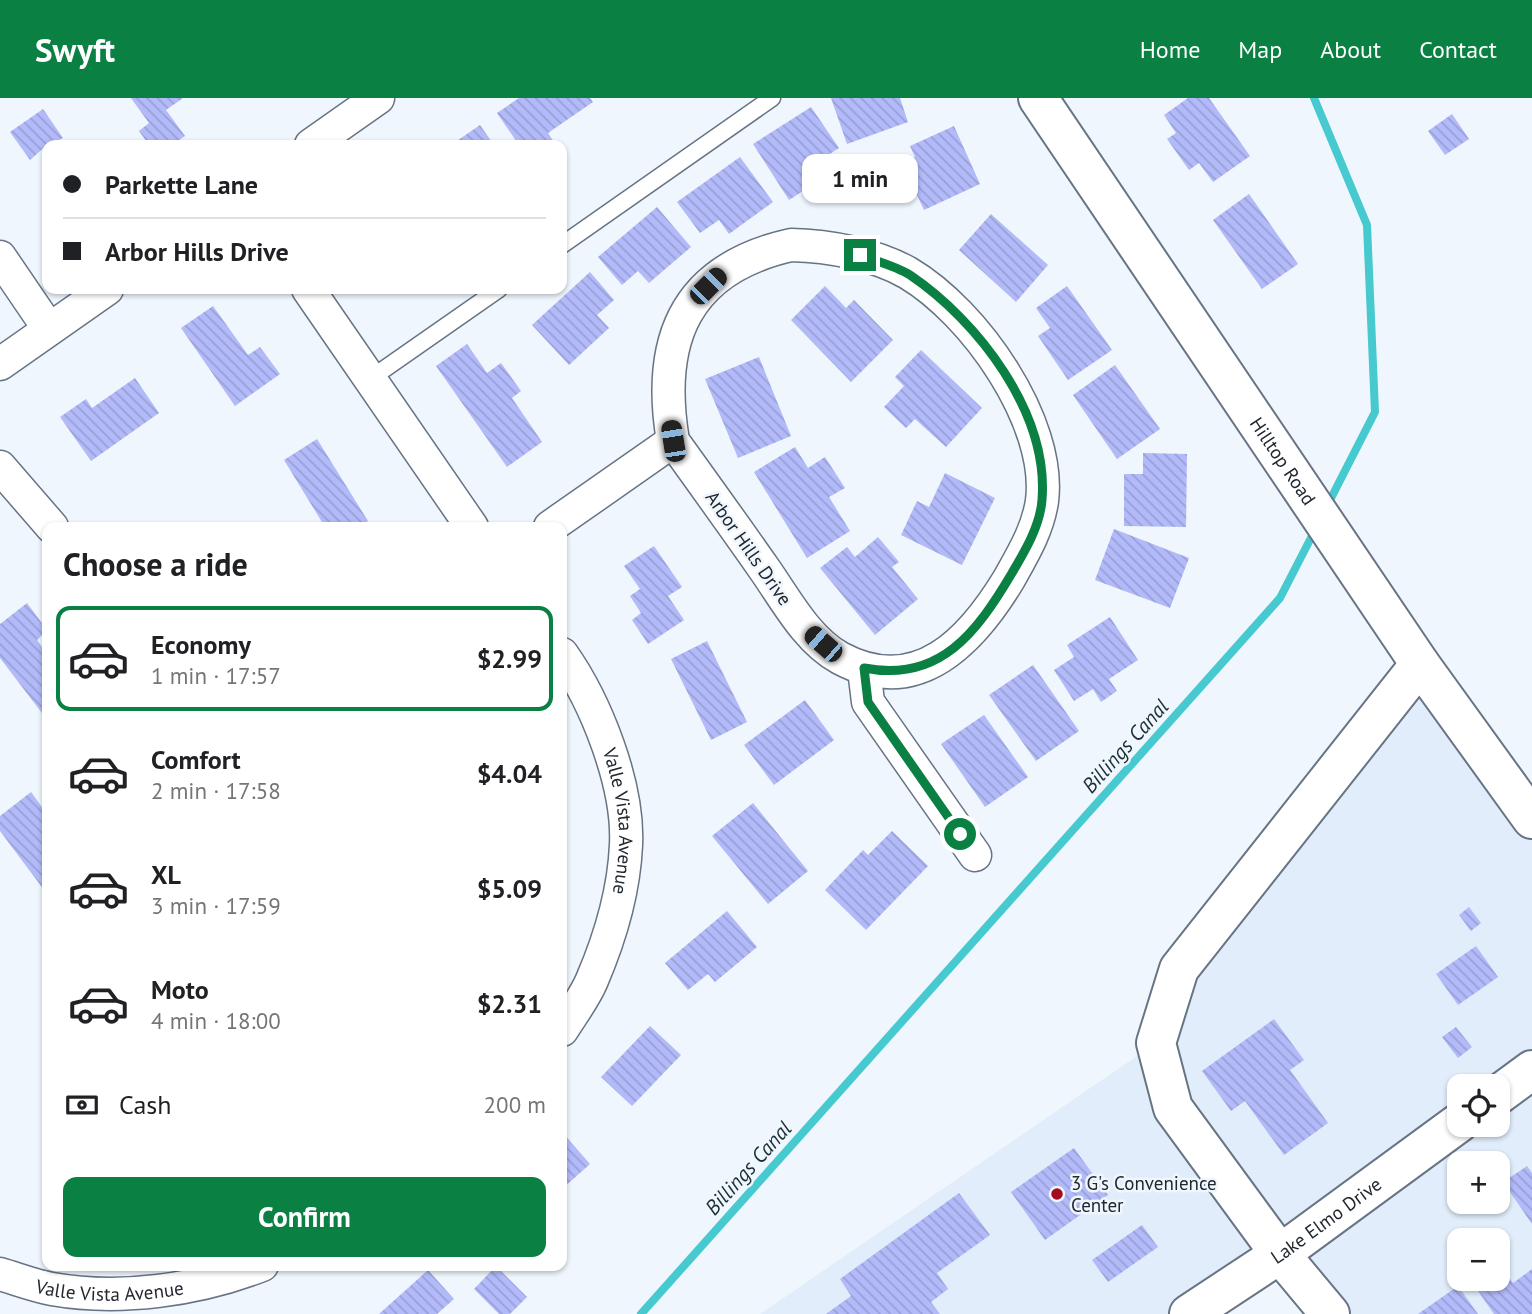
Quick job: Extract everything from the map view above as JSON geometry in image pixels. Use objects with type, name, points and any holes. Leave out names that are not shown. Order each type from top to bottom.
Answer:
[{"type":"main road","name":"Hilltop Road","points":[[1038,98],[1420,664],[1532,819]]},
{"type":"main road","points":[[1331,1314],[1280,1254],[1174,1108],[1156,1042],[1178,969],[1420,664]]},
{"type":"main road","points":[[1510,1086],[1532,1070]]},
{"type":"main road","name":"Lake Elmo Drive","points":[[1189,1314],[1280,1254],[1447,1132]]},
{"type":"street","points":[[318,140],[378,98]]},
{"type":"street","name":"Arbor Hills Drive","points":[[791,245],[817,245],[860,255],[908,273],[973,331],[1019,394],[1037,446],[1042,499],[1035,528],[992,606],[969,636],[950,652],[921,667],[890,673],[864,668],[838,657],[809,631],[673,441],[667,404],[668,372],[682,320],[698,297],[719,275],[742,260],[766,250],[791,245]]},
{"type":"street","points":[[0,257],[49,329]]},
{"type":"street","points":[[0,364],[100,294]]},
{"type":"street","points":[[311,294],[469,522]]},
{"type":"street","points":[[557,522],[673,441]]},
{"type":"street","points":[[0,467],[48,522]]},
{"type":"street","name":"Valle Vista Avenue","points":[[567,663],[598,722],[619,780],[626,844],[615,913],[592,981],[567,1022]]},
{"type":"street","points":[[864,668],[868,702],[975,855]]},
{"type":"street","name":"Valle Vista Avenue","points":[[0,1274],[52,1289],[116,1294],[183,1287],[240,1271]]},
{"type":"lane","points":[[567,242],[772,98]]},
{"type":"lane","points":[[370,379],[492,294]]},
{"type":"shaded area","points":[[1420,664],[1532,821],[1532,1314],[1330,1314],[1280,1254],[1190,1314],[760,1314],[1156,1043],[1179,969]]},
{"type":"building","points":[[131,98],[183,98],[166,110],[185,136],[179,140],[145,140],[139,131],[149,123]]},
{"type":"building","points":[[519,98],[590,98],[593,102],[548,133],[553,140],[516,140],[497,113]]},
{"type":"building","points":[[831,98],[900,98],[908,122],[847,144]]},
{"type":"building","points":[[1188,98],[1209,98],[1250,156],[1213,182],[1199,163],[1189,170],[1167,139],[1176,133],[1164,115]]},
{"type":"building","points":[[811,107],[839,148],[825,157],[834,171],[789,200],[753,144]]},
{"type":"building","points":[[43,109],[63,138],[42,140],[42,149],[30,160],[10,132]]},
{"type":"building","points":[[1452,114],[1469,139],[1445,155],[1428,131]]},
{"type":"building","points":[[480,125],[490,140],[458,140]]},
{"type":"building","points":[[954,126],[980,184],[924,210],[902,163],[915,157],[910,146]]},
{"type":"building","points":[[740,157],[773,202],[729,234],[719,220],[700,233],[677,202]]},
{"type":"building","points":[[1249,194],[1298,264],[1262,289],[1213,220]]},
{"type":"building","points":[[657,207],[691,247],[649,283],[638,271],[622,285],[598,257]]},
{"type":"building","points":[[991,214],[1048,265],[1016,302],[959,250]]},
{"type":"building","points":[[590,272],[614,300],[597,315],[609,328],[569,365],[532,325]]},
{"type":"building","points":[[825,286],[846,308],[854,300],[893,340],[851,382],[791,320]]},
{"type":"building","points":[[1067,286],[1112,350],[1068,380],[1038,336],[1050,328],[1036,308]]},
{"type":"building","points":[[213,306],[248,355],[260,347],[280,374],[235,406],[181,328]]},
{"type":"building","points":[[467,344],[487,373],[501,363],[521,391],[512,398],[542,442],[507,467],[436,366]]},
{"type":"building","points":[[921,350],[982,408],[946,447],[915,419],[906,428],[884,407],[904,386],[895,377]]},
{"type":"building","points":[[759,357],[791,436],[738,458],[705,379]]},
{"type":"building","points":[[1115,365],[1160,429],[1117,459],[1073,395]]},
{"type":"building","points":[[135,378],[159,413],[91,461],[60,417],[86,399],[92,408]]},
{"type":"building","points":[[317,439],[368,521],[322,522],[284,460]]},
{"type":"building","points":[[795,447],[808,468],[825,457],[845,488],[829,497],[850,531],[807,558],[754,472]]},
{"type":"building","points":[[1143,453],[1187,454],[1186,527],[1124,526],[1124,474],[1143,474]]},
{"type":"building","points":[[945,473],[995,498],[962,565],[901,535],[917,501],[929,507]]},
{"type":"building","points":[[1114,529],[1189,558],[1170,608],[1095,580]]},
{"type":"building","points":[[878,537],[899,562],[892,567],[918,599],[875,635],[820,568],[847,547],[855,557]]},
{"type":"building","points":[[654,546],[682,587],[668,596],[684,620],[648,644],[632,620],[641,613],[630,596],[640,589],[624,566]]},
{"type":"building","points":[[27,603],[42,623],[42,635],[37,640],[42,647],[42,713],[0,658],[0,624]]},
{"type":"building","points":[[1110,617],[1138,660],[1109,679],[1117,691],[1101,702],[1093,689],[1074,701],[1054,670],[1074,657],[1067,645]]},
{"type":"building","points":[[707,641],[747,722],[711,740],[671,659]]},
{"type":"building","points":[[1033,665],[1079,731],[1036,761],[989,695]]},
{"type":"building","points":[[805,700],[834,740],[774,785],[744,745]]},
{"type":"building","points":[[984,715],[1028,777],[985,807],[941,744]]},
{"type":"building","points":[[31,792],[42,807],[42,887],[0,831],[0,816]]},
{"type":"building","points":[[753,803],[808,871],[768,904],[712,836]]},
{"type":"building","points":[[892,831],[928,866],[866,930],[825,890],[863,850],[868,855]]},
{"type":"building","points":[[1469,907],[1481,923],[1471,931],[1459,915]]},
{"type":"building","points":[[727,911],[757,947],[715,982],[708,974],[688,990],[665,963]]},
{"type":"building","points":[[1476,946],[1498,977],[1458,1005],[1436,974]]},
{"type":"building","points":[[1274,1019],[1304,1060],[1290,1070],[1328,1123],[1284,1155],[1245,1101],[1231,1111],[1202,1071]]},
{"type":"building","points":[[650,1026],[681,1055],[632,1106],[601,1077]]},
{"type":"building","points":[[1456,1027],[1472,1047],[1458,1058],[1442,1037]]},
{"type":"building","points":[[567,1138],[590,1164],[567,1185]]},
{"type":"building","points":[[1074,1148],[1108,1195],[1045,1240],[1011,1192]]},
{"type":"building","points":[[1527,1166],[1532,1173],[1532,1224],[1510,1192],[1510,1177]]},
{"type":"building","points":[[959,1193],[990,1235],[937,1273],[948,1289],[931,1302],[940,1314],[826,1314],[851,1296],[840,1279]]},
{"type":"building","points":[[1142,1225],[1158,1247],[1108,1282],[1092,1260]]},
{"type":"building","points":[[1532,1269],[1532,1314],[1494,1314],[1478,1291],[1510,1291],[1510,1279],[1513,1283]]},
{"type":"building","points":[[427,1271],[454,1299],[437,1314],[379,1314]]},
{"type":"building","points":[[491,1271],[501,1271],[527,1297],[510,1314],[499,1314],[474,1289]]},
{"type":"building","points":[[1451,1291],[1462,1291],[1478,1314],[1418,1314]]},
{"type":"waterway","name":"Billings Canal","points":[[1314,98],[1367,225],[1375,412],[1327,506]]},
{"type":"waterway","name":"Billings Canal","points":[[641,1314],[1280,598],[1315,530]]},
{"type":"place","name":"3 G's Convenience Center","points":[[1057,1194]]},
{"type":"route","points":[[860,255],[908,273],[973,331],[1019,394],[1037,446],[1042,499],[1035,528],[992,606],[969,636],[950,652],[921,667],[890,673],[864,668],[868,702],[960,834]]}]
